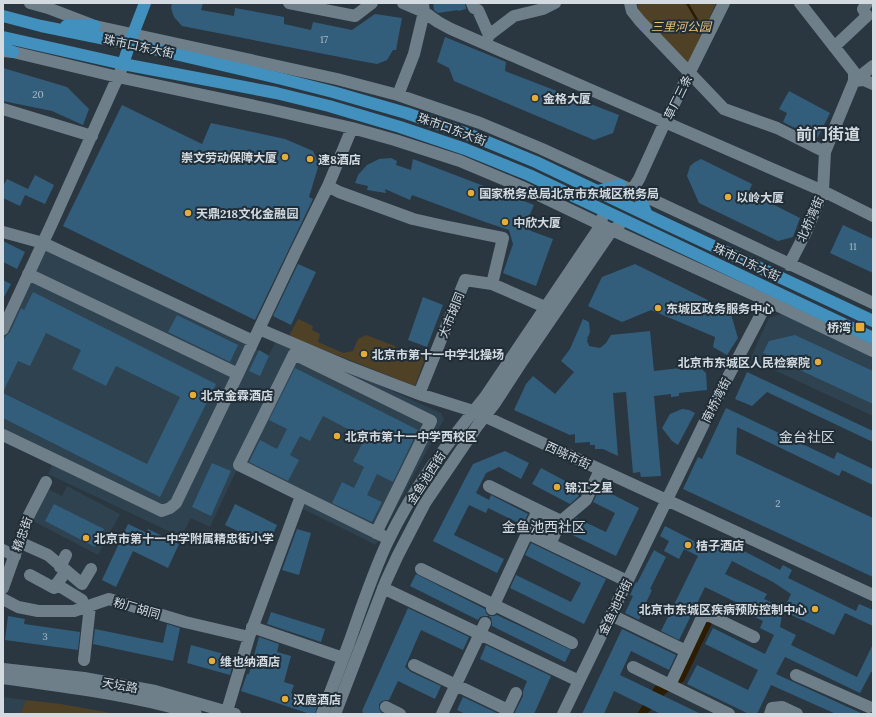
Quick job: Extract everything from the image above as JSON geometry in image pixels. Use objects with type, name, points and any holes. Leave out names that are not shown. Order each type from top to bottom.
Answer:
[{"type":"main road","points":[[123,64],[146,3]]},
{"type":"main road","name":"珠市口东大街","points":[[3,16],[41,26],[132,39],[171,53],[296,83],[406,113],[473,136],[536,162],[873,321]]},
{"type":"main road","points":[[41,26],[95,26]]},
{"type":"main road","name":"珠市口东大街","points":[[3,37],[123,64],[276,93],[329,106],[400,127],[465,149],[522,172],[873,338]]},
{"type":"main road","points":[[165,72],[171,53]]},
{"type":"main road","points":[[598,191],[620,185]]},
{"type":"main road","points":[[635,192],[647,215]]},
{"type":"street","name":"珠市口东大街","points":[[30,3],[48,8],[132,39],[337,79],[398,95],[480,123],[542,149],[873,303]]},
{"type":"street","points":[[289,3],[355,16],[372,3]]},
{"type":"street","points":[[403,3],[423,7],[438,22],[451,30],[487,40],[665,122],[823,191],[873,216]]},
{"type":"street","points":[[472,3],[474,8],[478,10],[487,40]]},
{"type":"street","points":[[487,40],[514,16],[543,9],[556,3]]},
{"type":"street","points":[[630,3],[632,11],[640,21],[724,109],[777,128],[825,152]]},
{"type":"street","name":"草厂三条","points":[[635,192],[639,179],[665,122],[724,3]]},
{"type":"street","points":[[834,47],[868,16],[863,9],[868,3]]},
{"type":"street","points":[[802,4],[854,72],[854,81]]},
{"type":"street","points":[[398,95],[414,54],[423,7]]},
{"type":"street","points":[[6,50],[118,77],[262,107],[352,128],[460,161],[522,187],[873,351]]},
{"type":"street","points":[[3,329],[92,136],[123,64]]},
{"type":"street","points":[[854,81],[873,66]]},
{"type":"street","points":[[854,81],[864,80],[873,84]]},
{"type":"street","name":"北桥湾街","points":[[789,265],[806,232],[823,191],[825,152],[854,81]]},
{"type":"street","points":[[3,109],[92,136]]},
{"type":"street","points":[[3,435],[162,511],[170,508],[176,503],[258,329],[328,186],[352,128]]},
{"type":"street","points":[[328,186],[339,192],[413,219],[503,238],[492,284],[550,310]]},
{"type":"street","points":[[594,206],[600,212],[602,219],[601,225]]},
{"type":"street","points":[[612,230],[619,225],[631,223]]},
{"type":"street","name":"金鱼池西街","points":[[322,714],[367,590],[389,539],[420,485],[447,446],[479,414],[495,403],[601,225]]},
{"type":"street","name":"金鱼池西街","points":[[550,310],[612,230]]},
{"type":"street","points":[[3,232],[43,243],[253,341]]},
{"type":"street","points":[[28,274],[238,374]]},
{"type":"street","name":"大市胡同","points":[[419,394],[465,280],[492,284]]},
{"type":"street","name":"南桥湾街","points":[[666,500],[709,413],[768,301]]},
{"type":"street","name":"西晓市街","points":[[258,329],[346,366],[419,394],[479,414],[873,595]]},
{"type":"street","points":[[376,533],[431,421],[294,354],[239,465],[301,496],[376,533],[389,539]]},
{"type":"street","name":"金鱼池西街","points":[[335,714],[383,588],[398,555],[425,503],[441,479],[479,414]]},
{"type":"street","points":[[550,544],[561,521],[586,500],[600,470]]},
{"type":"street","name":"精忠街","points":[[3,588],[29,515],[46,482]]},
{"type":"street","points":[[490,486],[561,521]]},
{"type":"street","points":[[231,713],[250,632],[301,496]]},
{"type":"street","name":"金鱼池中街","points":[[563,714],[666,500]]},
{"type":"street","points":[[493,607],[538,510]]},
{"type":"street","points":[[527,533],[627,581]]},
{"type":"street","points":[[19,542],[48,556],[82,584],[92,569]]},
{"type":"street","points":[[3,550],[14,556]]},
{"type":"street","points":[[30,575],[54,588],[63,569],[66,556]]},
{"type":"street","points":[[421,569],[493,607],[572,643]]},
{"type":"street","points":[[56,584],[82,600],[87,607],[84,660]]},
{"type":"street","points":[[383,588],[482,628],[579,681]]},
{"type":"street","name":"粉厂胡同","points":[[3,599],[18,607],[38,611],[74,611],[109,599],[185,622],[250,632],[343,658]]},
{"type":"street","points":[[670,685],[704,613],[754,637]]},
{"type":"street","points":[[611,615],[686,652]]},
{"type":"street","points":[[442,714],[482,628]]},
{"type":"street","points":[[414,665],[508,710],[516,693]]},
{"type":"street","points":[[633,667],[728,714]]},
{"type":"street","name":"天坛路","points":[[3,669],[84,678],[155,691],[231,713]]},
{"type":"street","points":[[796,675],[869,707]]},
{"type":"street","name":"天坛路","points":[[3,678],[97,691],[169,706],[196,714]]},
{"type":"street","points":[[386,707],[400,714]]},
{"type":"street","points":[[770,714],[772,708],[782,707],[796,714]]},
{"type":"shaded area","points":[[37,245],[269,355],[277,339],[441,413],[444,419],[376,545],[299,507],[301,498],[238,467],[210,527],[191,518],[181,537],[48,474],[53,464],[3,441],[3,318]]},
{"type":"shaded area","points":[[784,313],[873,356],[873,416],[750,359],[769,318]]},
{"type":"shaded area","name":"北京市第十一中学附属精忠街小学","points":[[67,486],[120,514],[98,555],[31,520],[48,489],[62,496]]},
{"type":"shaded area","points":[[705,617],[713,621],[684,681],[665,694],[647,714],[637,714],[655,686],[679,680]]},
{"type":"shaded area","points":[[3,697],[26,700],[20,714],[3,714]]},
{"type":"green space","name":"三里河公园","points":[[637,3],[716,3],[688,66],[641,16]]},
{"type":"green space","name":"北京市第十一中学北操场","points":[[298,319],[313,326],[312,330],[320,334],[318,342],[343,353],[353,351],[358,339],[366,335],[395,346],[397,355],[410,360],[414,354],[425,358],[415,386],[289,336]]},
{"type":"green space","points":[[26,700],[61,704],[116,714],[20,714]]},
{"type":"building","points":[[172,3],[203,3],[201,10],[234,16],[235,8],[284,17],[284,24],[311,30],[313,22],[352,30],[375,14],[402,18],[396,50],[393,50],[387,60],[377,64],[182,26],[174,17],[171,8]]},
{"type":"building","points":[[433,3],[465,3],[466,9],[438,13],[434,10]]},
{"type":"building","name":"金格大厦","points":[[445,37],[506,62],[505,71],[619,115],[613,133],[594,140],[454,81],[449,68],[437,62]]},
{"type":"building","points":[[3,68],[67,87],[89,109],[83,125],[52,111],[3,101]]},
{"type":"building","points":[[789,91],[830,113],[817,139],[783,122],[787,113],[779,109]]},
{"type":"building","name":"天鼎218文化金融园","points":[[122,105],[202,144],[211,123],[285,139],[313,151],[319,164],[309,197],[313,199],[255,320],[63,226]]},
{"type":"building","name":"中欣大厦","points":[[391,158],[397,161],[396,165],[411,170],[413,159],[534,205],[527,221],[531,231],[553,239],[536,286],[503,273],[513,244],[509,230],[412,195],[410,200],[385,189],[386,193],[367,190],[368,186],[355,183],[358,175],[367,165],[379,159]]},
{"type":"building","name":"以岭大厦","points":[[701,159],[752,184],[749,192],[800,218],[793,237],[778,241],[699,203],[687,176],[690,166]]},
{"type":"building","points":[[35,175],[54,185],[45,204],[25,195],[20,206],[3,198],[3,186],[7,179],[28,189]]},
{"type":"building","points":[[843,225],[873,239],[873,273],[830,253]]},
{"type":"building","points":[[3,241],[25,252],[17,269],[3,262]]},
{"type":"building","points":[[298,264],[316,272],[291,325],[273,316]]},
{"type":"building","name":"东城区政务服务中心","points":[[635,264],[730,311],[738,338],[727,355],[713,347],[715,337],[651,310],[622,322],[588,306],[602,277]]},
{"type":"building","points":[[3,280],[11,284],[3,299]]},
{"type":"building","name":"北京金霖酒店","points":[[33,292],[216,384],[160,497],[3,418],[3,393],[147,464],[180,397],[116,366],[106,386],[72,369],[81,350],[46,333],[30,366],[18,361],[3,392],[3,341],[10,332],[21,308],[24,310]]},
{"type":"building","points":[[423,297],[443,305],[427,347],[408,340]]},
{"type":"building","points":[[177,315],[238,345],[230,362],[168,332]]},
{"type":"building","points":[[583,319],[589,322],[590,332],[586,338],[588,338],[587,341],[589,346],[600,348],[606,343],[611,335],[650,331],[654,371],[698,366],[706,373],[707,390],[679,393],[679,396],[671,397],[671,394],[654,396],[661,476],[641,477],[640,472],[633,473],[626,392],[613,393],[618,456],[603,449],[595,449],[595,445],[590,445],[590,442],[575,443],[575,434],[570,435],[514,410],[526,384],[533,376],[555,394],[574,372],[561,361],[570,349]]},
{"type":"building","name":"北京市东城区人民检察院","points":[[795,335],[873,371],[873,404],[763,353],[769,341]]},
{"type":"building","points":[[259,350],[269,356],[260,376],[249,371]]},
{"type":"building","points":[[295,368],[418,430],[393,482],[377,474],[367,495],[382,502],[372,522],[332,503],[342,482],[354,488],[364,467],[353,461],[365,438],[323,416],[310,441],[300,436],[290,455],[299,460],[288,481],[249,462],[260,440],[277,449],[287,429],[269,420]]},
{"type":"building","points":[[747,372],[873,431],[873,442],[767,392],[752,406],[735,399]]},
{"type":"building","points":[[726,408],[834,459],[837,452],[873,469],[873,485],[842,470],[839,476],[737,427],[736,454],[873,518],[873,577],[683,489],[698,457],[702,459]]},
{"type":"building","points":[[682,409],[695,413],[678,445],[672,441],[662,428],[670,414]]},
{"type":"building","points":[[505,451],[529,463],[521,479],[499,467],[486,473],[476,493],[489,500],[491,495],[528,514],[523,525],[488,508],[486,513],[469,505],[454,535],[504,559],[497,573],[433,541],[473,464]]},
{"type":"building","points":[[212,463],[231,471],[211,516],[192,507]]},
{"type":"building","name":"锦江之星","points":[[541,468],[582,490],[578,497],[570,504],[532,484]]},
{"type":"building","points":[[600,488],[639,508],[616,556],[564,531],[576,518],[606,532],[615,513],[593,502]]},
{"type":"building","points":[[54,504],[104,529],[95,547],[45,521]]},
{"type":"building","points":[[235,504],[277,525],[268,545],[225,525]]},
{"type":"building","points":[[128,524],[147,533],[148,529],[179,544],[168,568],[133,551],[116,587],[102,580]]},
{"type":"building","points":[[665,526],[698,543],[700,540],[714,547],[716,543],[736,553],[738,548],[780,570],[783,565],[792,570],[788,578],[856,611],[859,604],[873,610],[873,626],[845,613],[834,635],[783,611],[791,594],[773,582],[732,561],[725,574],[767,594],[764,599],[783,608],[780,627],[796,635],[791,645],[857,677],[873,644],[873,672],[871,672],[860,693],[785,657],[776,674],[863,714],[836,714],[771,685],[757,714],[749,714],[687,684],[697,665],[748,690],[758,670],[705,644],[713,628],[765,654],[774,635],[760,628],[763,621],[751,615],[754,611],[705,587],[679,640],[661,631],[698,556],[684,549],[679,559],[664,551],[669,541],[660,536]]},
{"type":"building","points":[[297,529],[311,533],[299,575],[282,570]]},
{"type":"building","points":[[531,543],[606,579],[584,624],[510,588],[516,575],[571,602],[581,583],[525,555]]},
{"type":"building","points":[[654,550],[666,557],[650,589],[652,590],[639,620],[625,613],[633,596],[630,595]]},
{"type":"building","points":[[416,574],[485,609],[489,616],[480,617],[478,620],[410,586]]},
{"type":"building","points":[[408,608],[469,637],[463,650],[421,630],[405,667],[411,672],[441,686],[435,699],[398,681],[389,700],[382,701],[379,704],[380,711],[383,714],[364,714],[362,711]]},
{"type":"building","points":[[271,612],[325,629],[321,642],[267,624]]},
{"type":"building","points":[[497,615],[571,650],[565,662],[492,626],[491,618],[489,616]]},
{"type":"building","points":[[8,616],[25,619],[24,624],[80,632],[78,650],[5,640]]},
{"type":"building","points":[[167,624],[180,628],[173,661],[93,644],[95,629],[163,643]]},
{"type":"building","points":[[622,629],[676,655],[669,670],[631,651],[620,675],[701,714],[661,714],[614,691],[604,714],[582,714]]},
{"type":"building","points":[[259,637],[279,644],[277,652],[291,656],[284,682],[294,685],[291,693],[318,702],[315,714],[310,714],[241,691],[247,674],[249,674]]},
{"type":"building","name":"维也纳酒店","points":[[191,645],[235,657],[230,675],[187,663]]},
{"type":"building","points":[[486,645],[551,676],[534,714],[514,714],[523,696],[523,691],[527,681],[480,659]]},
{"type":"building","points":[[463,697],[499,714],[465,714],[457,710]]},
{"type":"waterway","points":[[687,3],[697,20]]},
{"type":"place","name":"金格大厦","points":[[535,98]]},
{"type":"place","name":"崇文劳动保障大厦","points":[[285,157]]},
{"type":"place","name":"速8酒店","points":[[310,159]]},
{"type":"place","name":"国家税务总局北京市东城区税务局","points":[[471,193]]},
{"type":"place","name":"以岭大厦","points":[[728,197]]},
{"type":"place","name":"天鼎218文化金融园","points":[[188,213]]},
{"type":"place","name":"中欣大厦","points":[[505,222]]},
{"type":"place","name":"东城区政务服务中心","points":[[658,308]]},
{"type":"place","name":"桥湾","points":[[860,327]]},
{"type":"place","name":"北京市第十一中学北操场","points":[[364,354]]},
{"type":"place","name":"北京市东城区人民检察院","points":[[818,362]]},
{"type":"place","name":"北京金霖酒店","points":[[193,395]]},
{"type":"place","name":"北京市第十一中学西校区","points":[[337,436]]},
{"type":"place","name":"锦江之星","points":[[557,487]]},
{"type":"place","name":"北京市第十一中学附属精忠街小学","points":[[86,538]]},
{"type":"place","name":"桔子酒店","points":[[688,545]]},
{"type":"place","name":"北京市东城区疾病预防控制中心","points":[[815,609]]},
{"type":"place","name":"维也纳酒店","points":[[212,661]]},
{"type":"place","name":"汉庭酒店","points":[[285,699]]},
{"type":"district","name":"前门街道","points":[[828,134]]},
{"type":"district","name":"金台社区","points":[[807,437]]},
{"type":"district","name":"金鱼池西社区","points":[[544,527]]}]
